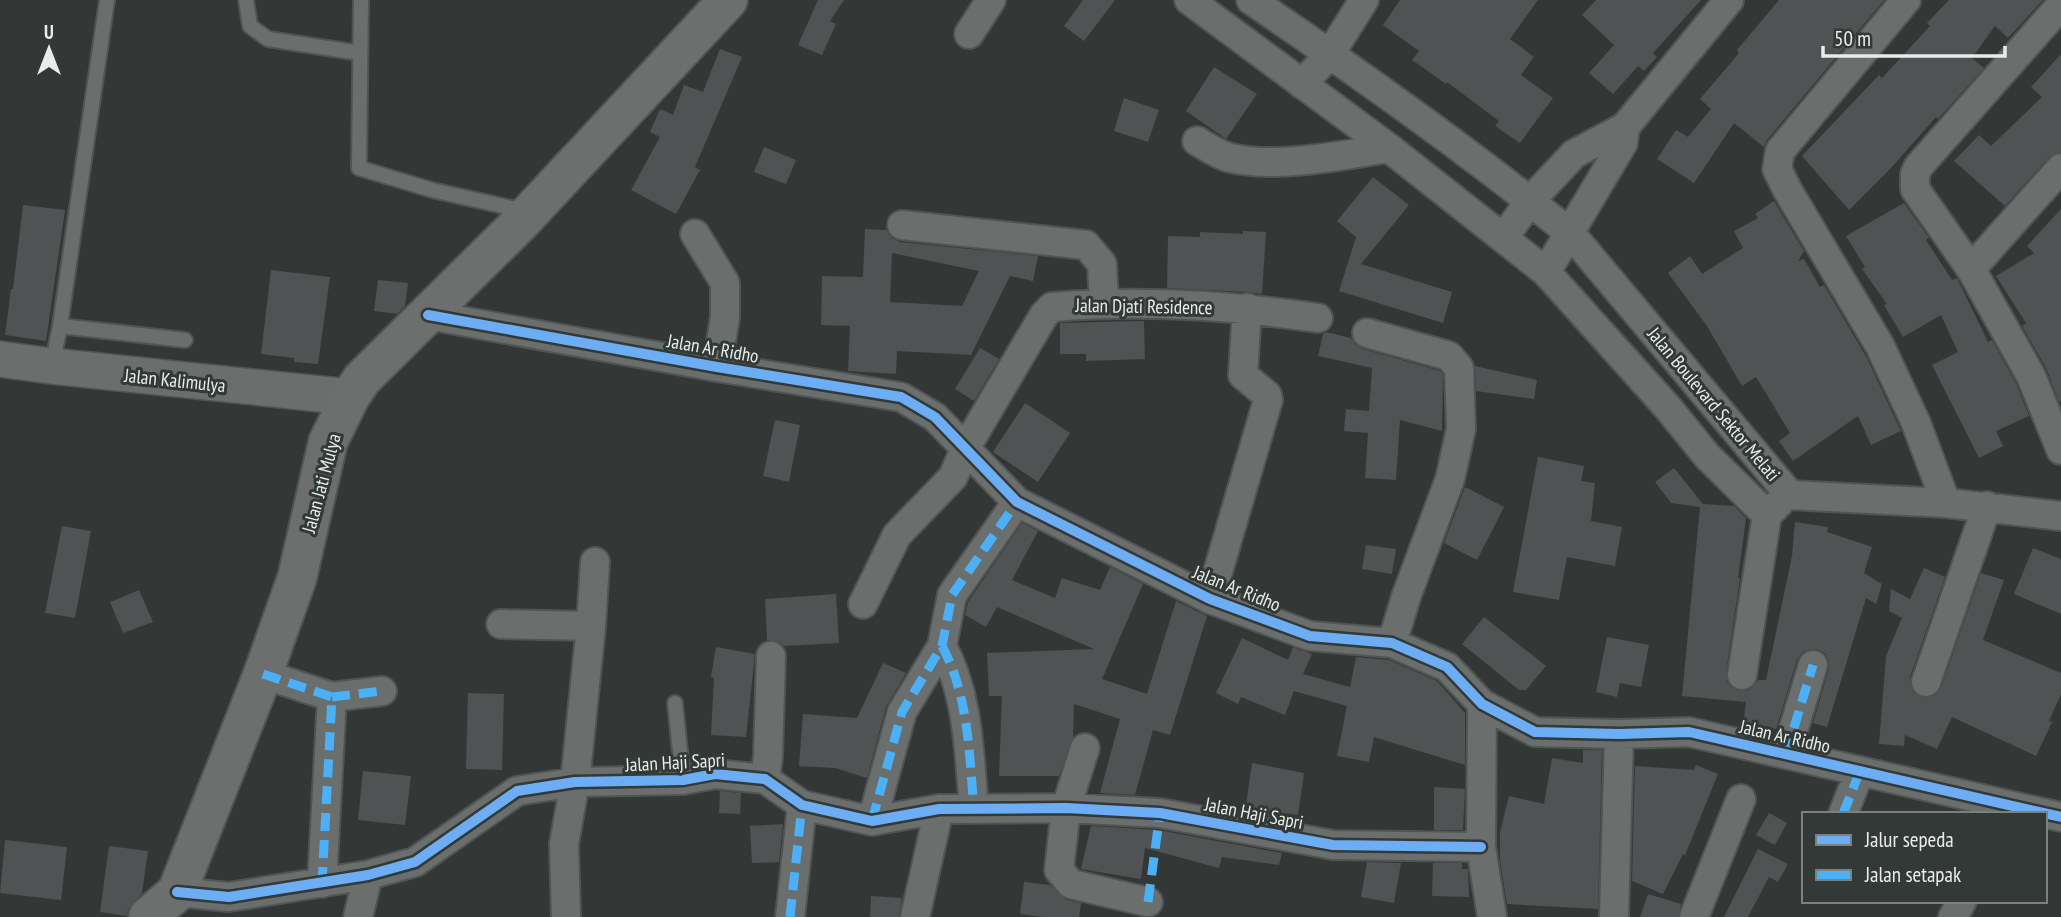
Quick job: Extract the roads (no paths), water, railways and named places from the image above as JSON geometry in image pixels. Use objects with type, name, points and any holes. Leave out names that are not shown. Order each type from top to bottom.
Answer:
[{"type":"main road","name":"Jalan Jati Mulya","points":[[148,917],[177,892],[263,674],[297,578],[328,442],[350,397],[362,379],[529,212],[728,0]]},
{"type":"street","points":[[969,34],[990,0]]},
{"type":"street","name":"Jalan Boulevard Sektor Melati","points":[[1189,0],[1389,148],[1546,272],[1669,409],[1707,456],[1767,515]]},
{"type":"street","name":"Jalan Boulevard Sektor Melati","points":[[1251,0],[1330,54],[1571,234],[1790,495],[1987,506],[2061,516]]},
{"type":"street","points":[[1504,237],[1530,201],[1574,154],[1625,127],[1729,0]]},
{"type":"street","points":[[1906,0],[1780,151],[1777,169],[1880,346],[1916,423],[1946,503]]},
{"type":"street","points":[[1302,84],[1330,54],[1354,4]]},
{"type":"street","points":[[2061,5],[1919,166],[1915,174],[1915,189],[1971,268],[2031,376],[2061,450]]},
{"type":"street","points":[[1546,272],[1623,143],[1625,127]]},
{"type":"street","points":[[1197,141],[1230,158],[1267,161],[1330,158],[1389,148]]},
{"type":"street","points":[[1971,268],[2061,168]]},
{"type":"street","points":[[902,225],[1086,245],[1102,264],[1104,303]]},
{"type":"street","points":[[695,234],[725,283],[725,317],[717,367]]},
{"type":"street","name":"Jalan Djati Residence","points":[[863,604],[897,535],[953,477],[965,449],[1044,315],[1052,307],[1104,303],[1247,308],[1318,318]]},
{"type":"street","points":[[1210,599],[1268,400],[1267,395],[1243,375],[1247,308]]},
{"type":"street","name":"Jalan Ar Ridho","points":[[428,315],[901,397],[935,416],[1017,502],[1210,599],[1310,636],[1392,643],[1447,667],[1482,704],[1535,732],[1689,732],[1860,771],[1986,806],[2027,812]]},
{"type":"street","points":[[1367,333],[1449,356],[1459,368],[1461,429],[1450,479],[1406,597],[1392,643]]},
{"type":"street","name":"Jalan Kalimulya","points":[[0,359],[350,397]]},
{"type":"street","points":[[1742,675],[1767,515],[1774,506],[1790,495]]},
{"type":"street","points":[[872,821],[902,712],[942,646],[952,595],[1017,502]]},
{"type":"street","points":[[1926,682],[1987,506]]},
{"type":"street","points":[[566,917],[564,844],[575,782],[595,562]]},
{"type":"street","points":[[501,624],[591,626]]},
{"type":"street","points":[[942,646],[951,663],[967,720],[974,808]]},
{"type":"street","points":[[765,779],[771,656]]},
{"type":"street","points":[[1786,754],[1813,665]]},
{"type":"street","points":[[263,674],[332,697],[382,691]]},
{"type":"street","points":[[322,883],[332,697]]},
{"type":"street","points":[[1482,704],[1481,847],[1492,917]]},
{"type":"street","points":[[1614,917],[1619,734]]},
{"type":"street","points":[[1085,748],[1066,808],[1059,870],[1071,884],[1148,902]]},
{"type":"street","points":[[1844,812],[1860,771]]},
{"type":"street","name":"Jalan Haji Sapri","points":[[177,892],[229,897],[368,875],[415,862],[517,791],[575,782],[683,780],[715,775],[765,779],[802,805],[872,821],[939,809],[1066,808],[1160,813],[1333,845],[1481,847]]},
{"type":"street","points":[[1694,917],[1741,799]]},
{"type":"street","points":[[790,917],[802,805]]},
{"type":"street","points":[[915,917],[939,809]]},
{"type":"street","points":[[358,917],[368,875]]},
{"type":"lane","points":[[51,366],[60,326],[107,0]]},
{"type":"lane","points":[[246,0],[250,26],[268,39],[360,53]]},
{"type":"lane","points":[[361,0],[359,168],[432,190],[529,212]]},
{"type":"lane","points":[[60,326],[185,340]]},
{"type":"lane","points":[[676,704],[683,780]]}]
